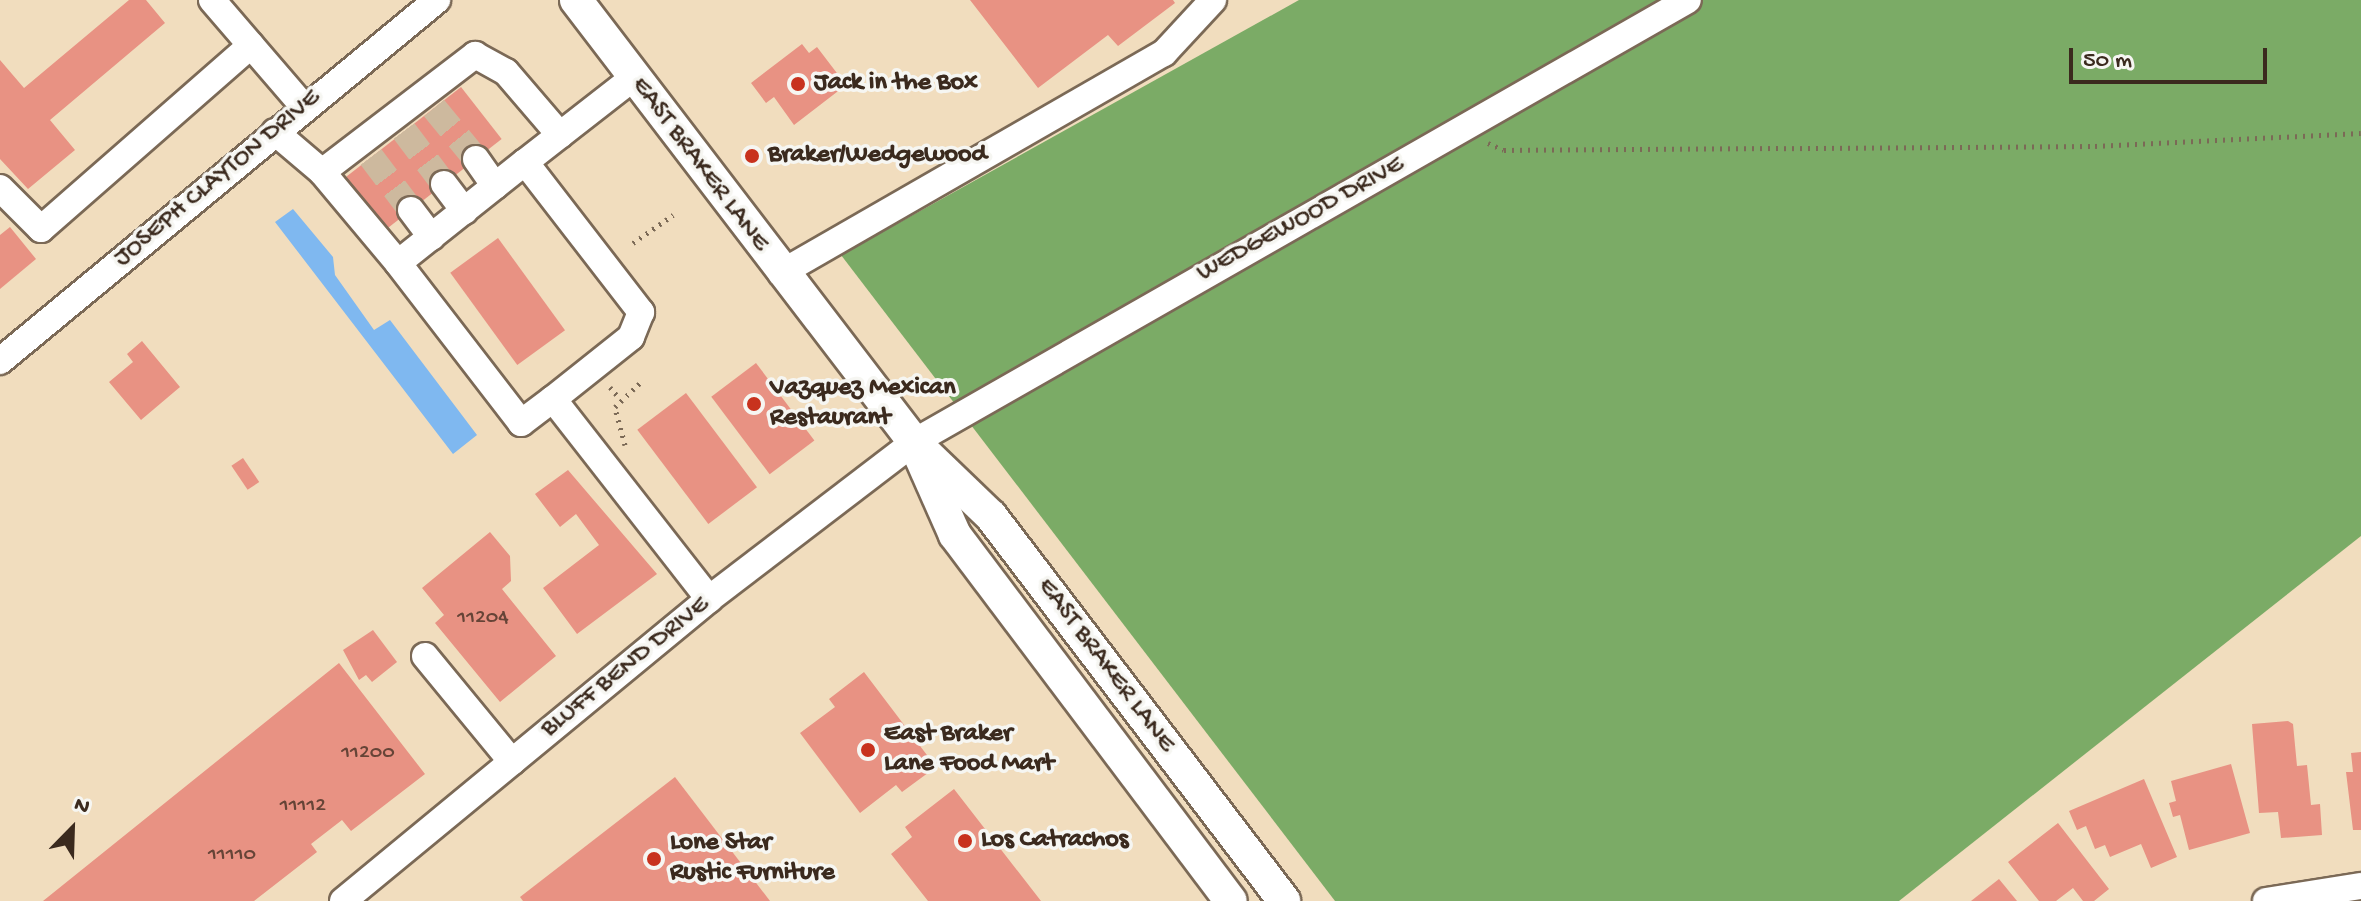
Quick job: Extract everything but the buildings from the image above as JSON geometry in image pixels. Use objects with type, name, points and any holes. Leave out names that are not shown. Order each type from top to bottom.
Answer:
[{"type":"main road","name":"EAST BRAKER LANE","points":[[576,0],[781,273],[914,442],[991,516],[1284,901]]},
{"type":"main road","name":"EAST BRAKER LANE","points":[[914,442],[955,535],[1231,901]]},
{"type":"street","points":[[212,0],[304,107]]},
{"type":"street","name":"JOSEPH CLAYTON DRIVE","points":[[0,361],[437,0]]},
{"type":"street","points":[[781,273],[1164,53],[1213,0]]},
{"type":"street","name":"WEDGEWOOD DRIVE","points":[[914,442],[1688,0]]},
{"type":"street","points":[[0,188],[41,229],[251,45]]},
{"type":"street","points":[[322,172],[366,150],[428,101],[475,55],[506,72],[560,135]]},
{"type":"street","points":[[398,263],[633,78]]},
{"type":"street","points":[[275,132],[322,172],[398,263],[521,423],[631,337],[641,312],[525,162]]},
{"type":"street","points":[[476,159],[495,186]]},
{"type":"street","points":[[444,184],[464,211]]},
{"type":"street","points":[[411,210],[431,237]]},
{"type":"street","points":[[553,399],[709,599]]},
{"type":"street","name":"BLUFF BEND DRIVE","points":[[343,901],[709,599],[914,442]]},
{"type":"street","points":[[425,656],[512,762]]},
{"type":"street","points":[[2266,901],[2351,891]]},
{"type":"path","points":[[1461,130],[1504,150],[2095,146],[2361,133]]},
{"type":"path","points":[[633,243],[673,215]]},
{"type":"path","points":[[610,387],[620,399]]},
{"type":"green space","points":[[1299,0],[2361,0],[2361,536],[1899,901],[1335,901],[841,255]]},
{"type":"water","points":[[293,209],[333,257],[335,275],[374,330],[390,320],[477,435],[453,454],[275,222]]},
{"type":"tunnel","points":[[434,108],[476,159]]},
{"type":"tunnel","points":[[404,131],[444,184]]},
{"type":"tunnel","points":[[371,157],[411,210]]},
{"type":"place","name":"Jack in the Box","points":[[798,84]]},
{"type":"place","name":"Braker/Wedgewood","points":[[752,156]]},
{"type":"place","name":"Vazquez Mexican Restaurant","points":[[754,404]]},
{"type":"place","name":"East Braker Lane Food Mart","points":[[868,750]]},
{"type":"place","name":"Los Catrachos","points":[[965,841]]},
{"type":"place","name":"Lone Star Rustic Furniture","points":[[654,859]]}]
